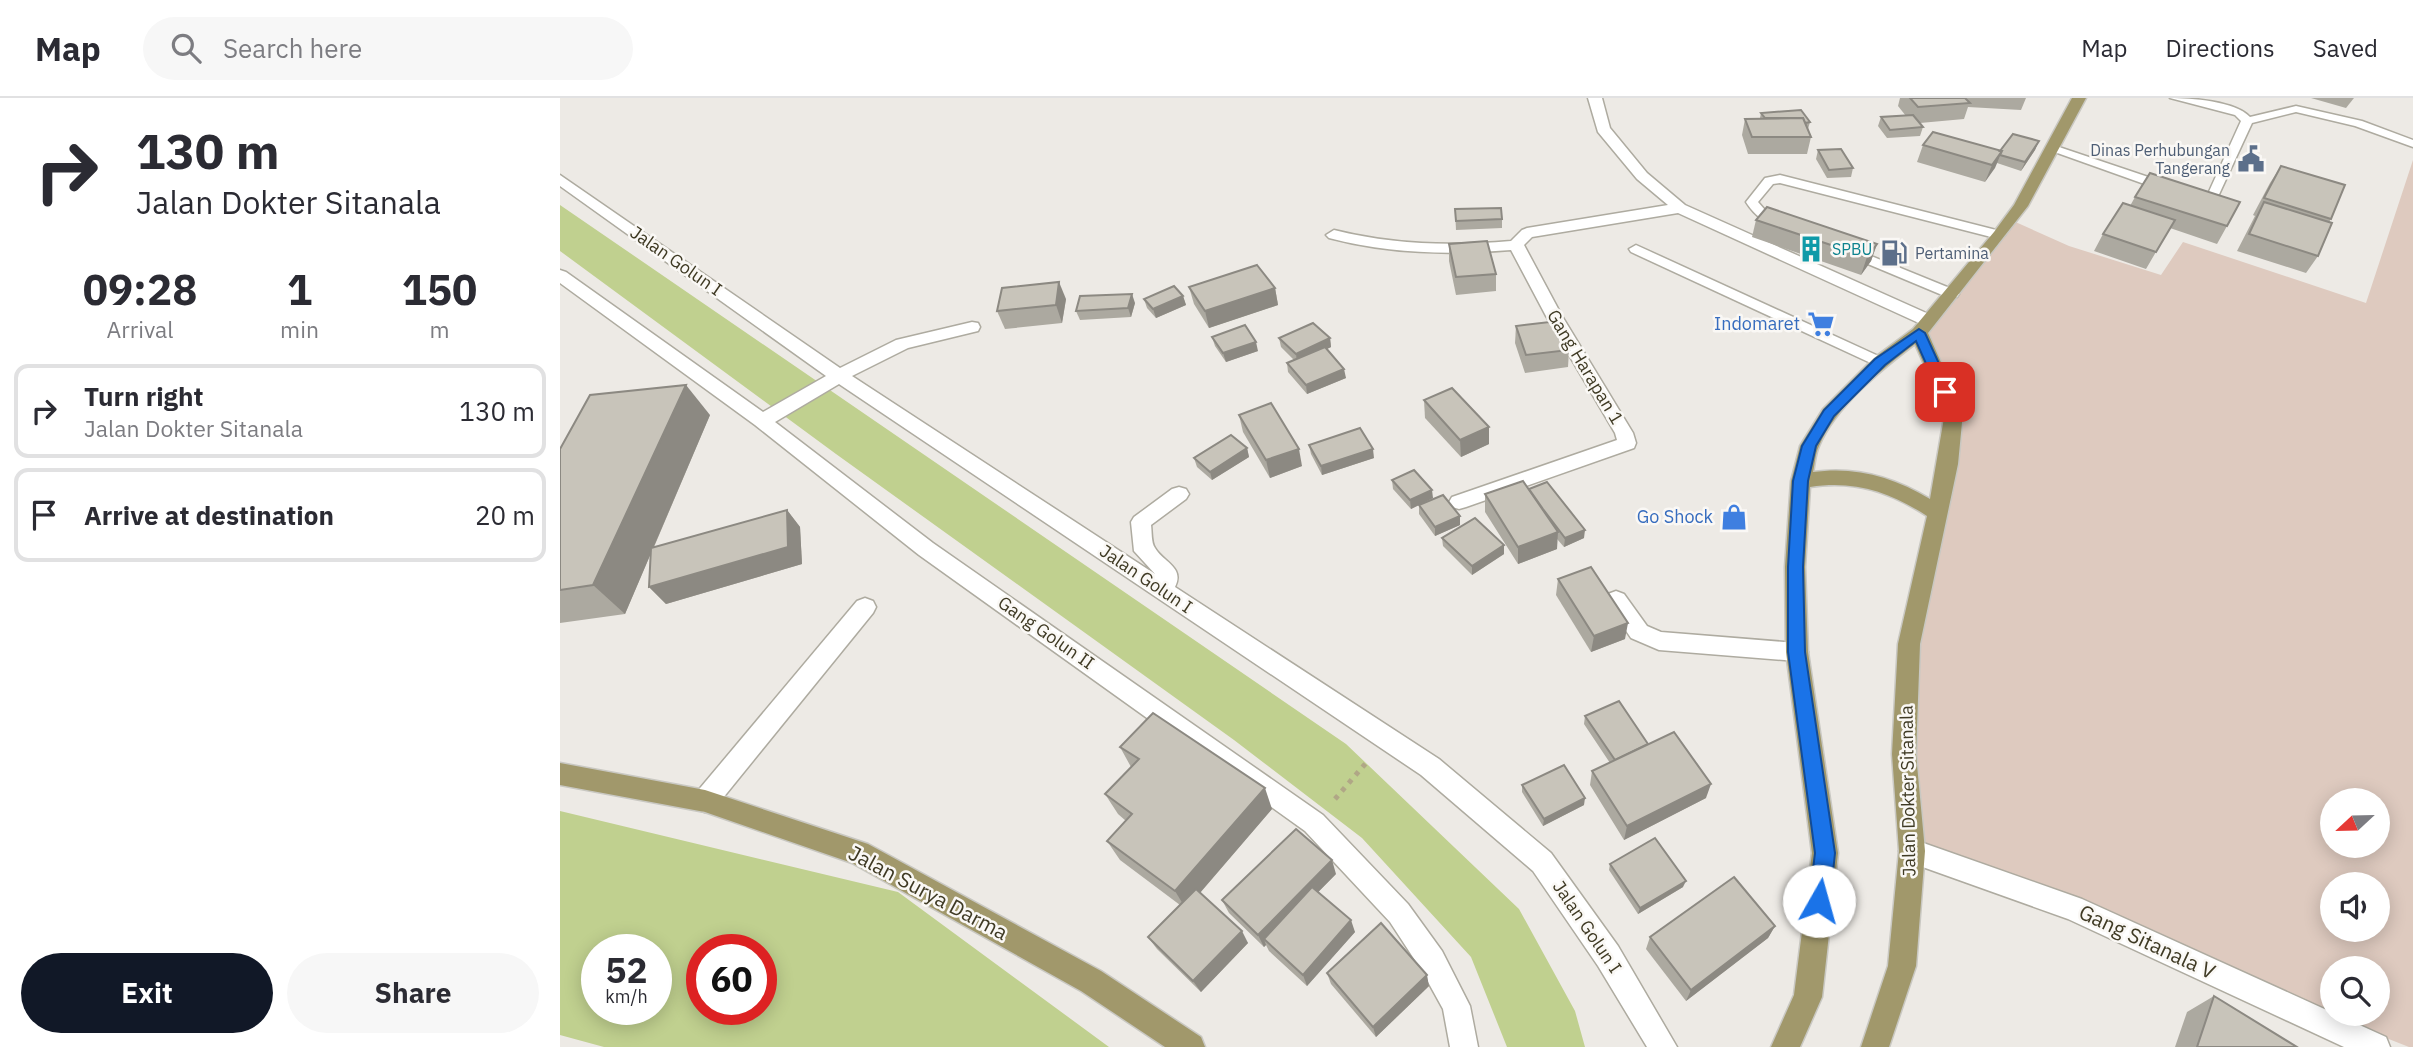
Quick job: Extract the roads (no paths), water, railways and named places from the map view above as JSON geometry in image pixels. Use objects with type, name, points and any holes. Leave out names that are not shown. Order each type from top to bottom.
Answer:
[{"type":"main road","points":[[1785,1047],[1808,997],[1825,853],[1797,652],[1796,567],[1801,481],[1809,446],[1829,413],[1880,362],[1923,326],[1999,235],[2021,206],[2078,98]]},
{"type":"main road","name":"Jalan Dokter Sitanala","points":[[1875,1047],[1902,966],[1912,851],[1904,754],[1909,644],[1948,464],[1954,412],[1923,326]]},
{"type":"main road","points":[[1801,481],[1830,476],[1866,478],[1909,494],[1938,514]]},
{"type":"main road","name":"Jalan Surya Darma","points":[[560,774],[705,801],[859,853],[1091,981],[1191,1047]]},
{"type":"street","points":[[1595,98],[1603,129],[1642,176],[1680,208],[1923,326]]},
{"type":"street","name":"Jalan Golun I","points":[[560,179],[834,379],[1161,589],[1430,767],[1542,862],[1608,956],[1663,1047]]},
{"type":"street","points":[[1334,235],[1374,246],[1428,251],[1516,245],[1527,233],[1680,208]]},
{"type":"street","name":"Gang Harapan 1","points":[[1459,502],[1627,443],[1624,433],[1554,316],[1516,245]]},
{"type":"street","name":"Gang Golun II","points":[[560,275],[766,419],[926,548],[1314,823],[1399,913],[1432,961],[1457,1006],[1464,1047]]},
{"type":"street","points":[[766,419],[834,379],[902,344],[972,327]]},
{"type":"street","points":[[1161,589],[1167,582],[1165,570],[1144,551],[1141,522],[1179,494]]},
{"type":"street","points":[[1616,600],[1639,632],[1659,641],[1797,652]]},
{"type":"street","points":[[705,801],[865,607]]},
{"type":"street","name":"Gang Sitanala V","points":[[1912,851],[2073,908],[2376,1047]]},
{"type":"lane","points":[[2175,98],[2239,112],[2247,121]]},
{"type":"lane","points":[[2247,121],[2296,109],[2358,123],[2413,144]]},
{"type":"lane","points":[[2053,148],[2195,198],[2211,200],[2247,121]]},
{"type":"lane","points":[[1790,227],[1765,216],[1752,202],[1769,181],[1780,179],[1999,235]]},
{"type":"lane","points":[[1840,248],[1952,294]]},
{"type":"lane","points":[[1636,249],[1880,362]]},
{"type":"place","name":"Dinas Perhubungan Tangerang","points":[[2251,159]]},
{"type":"place","name":"SPBU","points":[[1811,249]]},
{"type":"place","name":"Pertamina","points":[[1894,253]]},
{"type":"place","name":"Indomaret","points":[[1821,324]]},
{"type":"place","name":"Go Shock","points":[[1734,517]]}]
